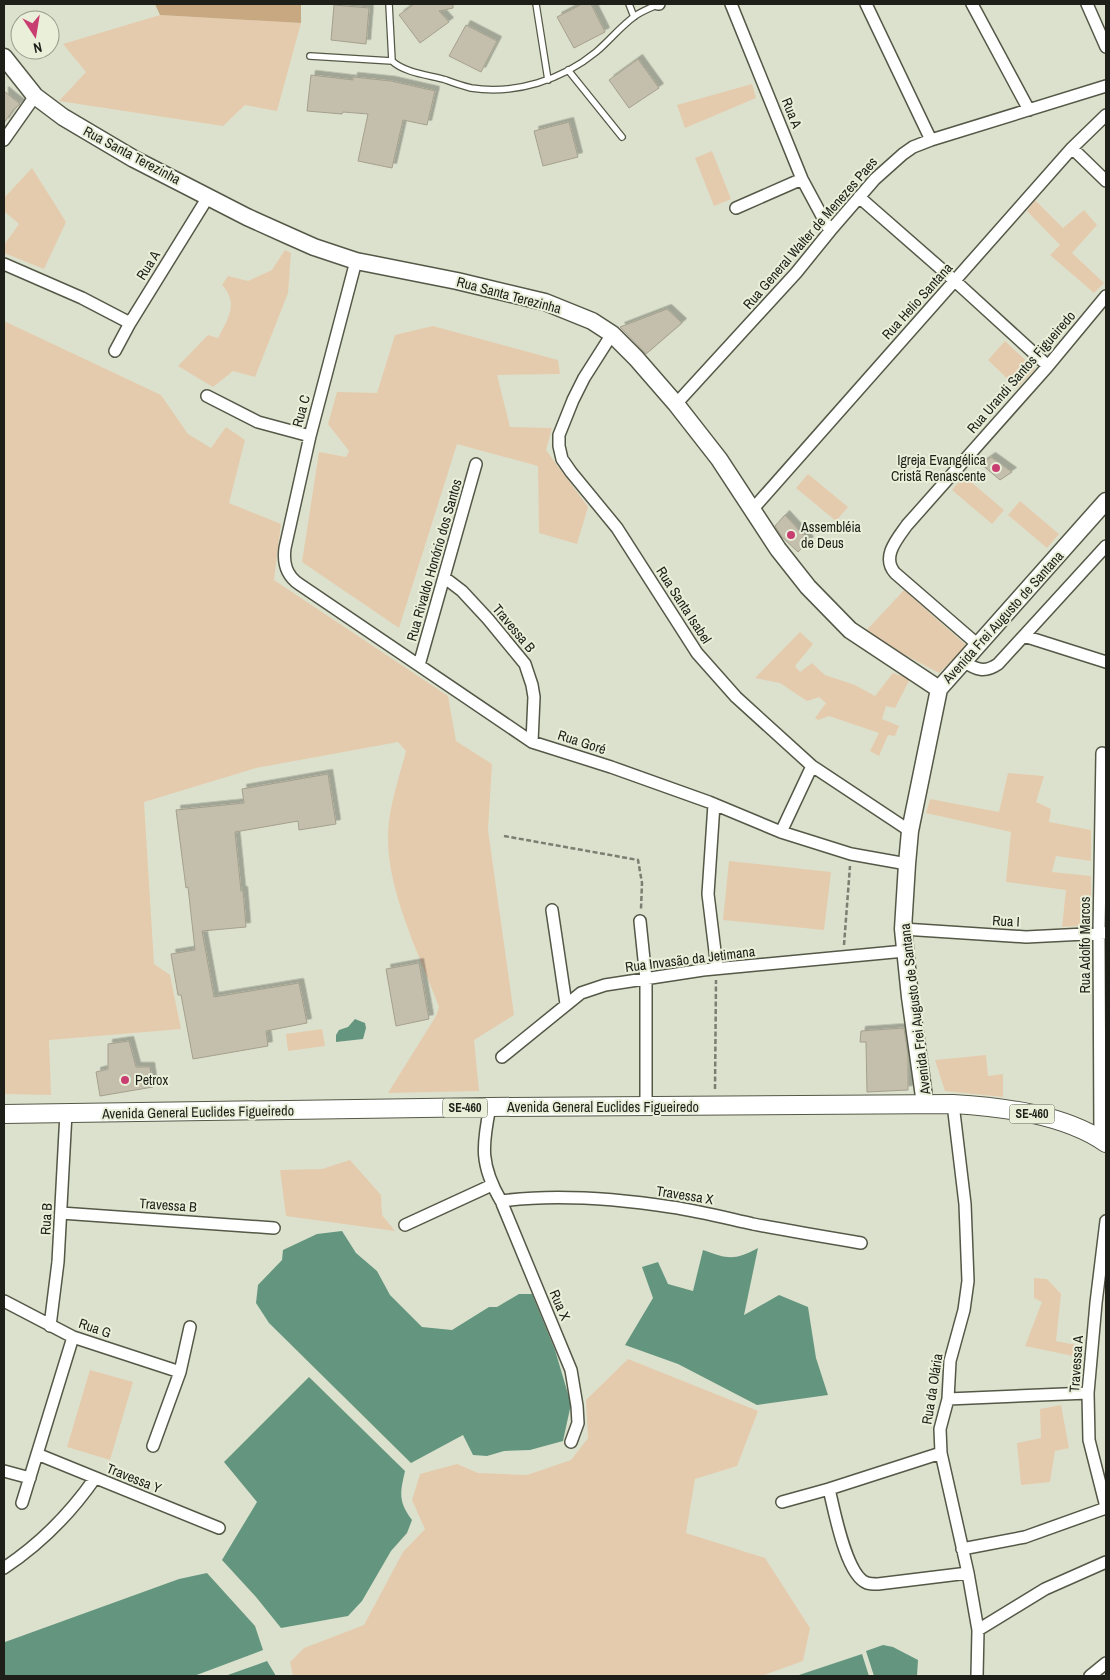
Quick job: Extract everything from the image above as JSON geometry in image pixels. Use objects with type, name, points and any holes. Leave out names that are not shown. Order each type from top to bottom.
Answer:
[{"type":"main road","name":"Avenida General Euclides Figueiredo","points":[[4,1114],[490,1107],[953,1104],[989,1106],[1030,1114],[1067,1124],[1103,1141]]},
{"type":"street","name":"Rua A","points":[[731,4],[802,178],[830,231]]},
{"type":"street","points":[[866,4],[931,140]]},
{"type":"street","points":[[972,4],[1029,110]]},
{"type":"street","points":[[1087,4],[1106,47]]},
{"type":"street","name":"Rua Santa Terezinha","points":[[4,57],[35,96],[90,134],[208,197],[314,246],[356,261],[457,280],[545,302],[592,321],[612,334],[636,358],[676,404],[719,459],[790,566],[808,587],[850,630],[939,689]]},
{"type":"street","name":"Rua General Walter de Menezes Paes","points":[[676,404],[796,273],[859,197],[894,160],[913,147],[931,140],[1106,86]]},
{"type":"street","points":[[4,140],[35,96]]},
{"type":"street","name":"Rua Helio Santana","points":[[752,510],[1072,148],[1106,115]]},
{"type":"street","points":[[1072,148],[1106,181]]},
{"type":"street","points":[[736,208],[802,178]]},
{"type":"street","name":"Rua A","points":[[115,351],[130,323],[208,197]]},
{"type":"street","points":[[859,197],[956,281],[1048,366]]},
{"type":"street","name":"Rua C","points":[[286,570],[284,561],[285,548],[310,436],[356,261]]},
{"type":"street","points":[[4,264],[82,298],[130,323]]},
{"type":"street","name":"Rua Urandi Santos Figueiredo","points":[[977,644],[895,573],[890,566],[890,553],[907,525],[1048,366],[1106,296]]},
{"type":"street","name":"Rua Santa Isabel","points":[[612,334],[584,378],[565,420],[559,435],[562,458],[616,528],[672,616],[708,667],[736,698],[812,766],[910,831]]},
{"type":"street","points":[[207,396],[258,422],[310,436]]},
{"type":"street","name":"Rua Rivaldo Honório dos Santos","points":[[419,665],[476,464]]},
{"type":"street","name":"Avenida Frei Augusto de Santana","points":[[925,1104],[903,929],[910,831],[939,689],[1106,501]]},
{"type":"street","points":[[963,661],[978,670],[990,669],[1001,662],[1106,546]]},
{"type":"street","name":"Rua Goré","points":[[286,570],[294,581],[532,742],[611,767],[714,804],[781,832],[851,854],[907,864]]},
{"type":"street","name":"Travessa B","points":[[445,578],[462,591],[482,612],[525,664],[534,696],[532,742]]},
{"type":"street","points":[[1024,636],[1106,662]]},
{"type":"street","name":"Rua Adolfo Marcos","points":[[1102,753],[1104,796],[1103,1141]]},
{"type":"street","points":[[781,832],[812,766]]},
{"type":"street","points":[[714,804],[708,894],[717,968]]},
{"type":"street","points":[[552,910],[566,1004]]},
{"type":"street","points":[[640,921],[646,979],[646,1107]]},
{"type":"street","name":"Rua I","points":[[903,929],[1026,937],[1103,933]]},
{"type":"street","name":"Rua Invasão da Jetimana","points":[[502,1057],[566,1004],[590,989],[605,985],[717,968],[905,951]]},
{"type":"street","name":"Rua da Olária","points":[[953,1104],[965,1204],[968,1272],[964,1310],[950,1361],[948,1399],[940,1429],[940,1452],[968,1573],[978,1630],[977,1676]]},
{"type":"street","name":"Rua X","points":[[490,1107],[484,1144],[486,1170],[501,1200],[571,1370],[578,1424],[571,1442]]},
{"type":"street","name":"Rua B","points":[[50,1326],[56,1283],[66,1113]]},
{"type":"street","points":[[405,1225],[492,1185]]},
{"type":"street","name":"Travessa X","points":[[501,1200],[552,1198],[671,1207],[861,1244]]},
{"type":"street","name":"Travessa B","points":[[61,1213],[274,1228]]},
{"type":"street","name":"Travessa A","points":[[1106,1221],[1088,1393],[1090,1440],[1106,1508]]},
{"type":"street","name":"Rua G","points":[[4,1301],[73,1337],[180,1372]]},
{"type":"street","points":[[154,1446],[180,1372],[190,1327]]},
{"type":"street","points":[[22,1503],[73,1337]]},
{"type":"street","points":[[948,1399],[1088,1393]]},
{"type":"street","points":[[782,1502],[830,1489],[940,1452]]},
{"type":"street","name":"Travessa Y","points":[[37,1454],[220,1528]]},
{"type":"street","points":[[4,1471],[30,1478]]},
{"type":"street","points":[[4,1568],[52,1529],[81,1498],[94,1478]]},
{"type":"street","points":[[830,1489],[841,1538],[848,1558],[859,1578],[866,1583],[878,1584],[968,1573]]},
{"type":"street","points":[[962,1548],[1025,1537],[1106,1508]]},
{"type":"street","points":[[978,1630],[1045,1589],[1106,1562]]},
{"type":"street","points":[[1090,1676],[1106,1664]]},
{"type":"lane","points":[[389,4],[392,61]]},
{"type":"lane","points":[[536,4],[548,80]]},
{"type":"lane","points":[[629,4],[634,17]]},
{"type":"lane","points":[[310,56],[392,61],[406,69],[476,88],[512,89],[548,80],[568,70],[594,54],[634,17],[659,4]]},
{"type":"lane","points":[[568,70],[622,137]]},
{"type":"path","points":[[504,836],[638,860],[642,883],[640,921]]},
{"type":"path","points":[[844,957],[851,854]]},
{"type":"path","points":[[715,1106],[717,968]]},
{"type":"shaded area","points":[[155,4],[301,4],[301,23],[160,15]]},
{"type":"shaded area","points":[[160,15],[301,23],[277,111],[245,105],[223,126],[59,101],[86,72],[63,44]]},
{"type":"shaded area","points":[[752,84],[756,98],[685,128],[677,105]]},
{"type":"shaded area","points":[[712,151],[731,199],[714,206],[695,158]]},
{"type":"shaded area","points":[[32,168],[66,222],[44,269],[4,253],[4,245],[19,224],[4,211],[4,198]]},
{"type":"shaded area","points":[[1035,200],[1063,228],[1084,210],[1097,225],[1072,253],[1104,283],[1094,293],[1050,255],[1060,245],[1027,211]]},
{"type":"shaded area","points":[[285,250],[291,253],[288,293],[255,377],[233,371],[213,387],[178,366],[208,335],[218,338],[228,318],[231,305],[230,298],[222,285],[228,276],[248,281],[272,270]]},
{"type":"shaded area","points":[[4,321],[161,395],[188,434],[211,448],[226,427],[245,440],[229,503],[281,524],[274,580],[448,696],[456,741],[492,764],[488,830],[514,1015],[474,1040],[479,1091],[388,1093],[436,1016],[439,1007],[403,916],[391,868],[388,844],[389,821],[406,751],[398,742],[256,768],[144,802],[154,964],[170,975],[181,1029],[49,1040],[51,1095],[4,1094]]},
{"type":"shaded area","points":[[433,326],[558,360],[560,374],[497,375],[510,427],[552,428],[546,450],[588,507],[577,544],[539,533],[538,466],[457,444],[399,628],[302,562],[319,452],[346,457],[349,451],[328,424],[337,392],[377,393],[395,335]]},
{"type":"shaded area","points":[[1005,341],[1035,369],[1017,388],[988,360]]},
{"type":"shaded area","points":[[808,474],[848,507],[836,521],[796,488]]},
{"type":"shaded area","points":[[964,476],[1004,510],[992,524],[952,490]]},
{"type":"shaded area","points":[[1020,501],[1059,534],[1047,548],[1008,515]]},
{"type":"shaded area","points":[[904,590],[967,646],[939,673],[864,633]]},
{"type":"shaded area","points":[[800,632],[813,644],[795,666],[800,672],[812,663],[825,675],[855,685],[875,696],[893,673],[910,679],[895,708],[886,706],[882,719],[899,726],[895,736],[888,735],[879,756],[870,751],[879,733],[829,716],[818,720],[815,718],[826,703],[819,697],[807,701],[780,683],[755,678]]},
{"type":"shaded area","points":[[1008,773],[1044,776],[1036,802],[1051,809],[1049,822],[1091,830],[1091,861],[1056,856],[1052,872],[1091,876],[1091,925],[1062,927],[1066,890],[1006,882],[1011,832],[926,813],[930,799],[999,812]]},
{"type":"shaded area","points":[[729,861],[831,872],[824,930],[723,920]]},
{"type":"shaded area","points":[[355,1019],[365,1023],[366,1028],[363,1039],[336,1042],[336,1035],[339,1030],[348,1027]]},
{"type":"shaded area","points":[[322,1029],[325,1046],[288,1051],[286,1034]]},
{"type":"shaded area","points":[[986,1055],[988,1076],[1003,1074],[1003,1097],[945,1091],[935,1060]]},
{"type":"shaded area","points":[[350,1160],[381,1195],[382,1215],[395,1231],[286,1216],[280,1170],[322,1169]]},
{"type":"shaded area","points":[[342,1231],[356,1253],[377,1271],[390,1295],[422,1327],[452,1330],[489,1307],[497,1307],[519,1294],[532,1294],[555,1350],[571,1404],[563,1441],[530,1450],[504,1451],[487,1456],[473,1455],[463,1435],[411,1463],[269,1323],[256,1303],[258,1285],[282,1260],[283,1250],[317,1234]]},
{"type":"shaded area","points":[[758,1248],[744,1315],[779,1295],[808,1307],[816,1358],[828,1395],[757,1405],[678,1364],[625,1345],[653,1298],[642,1267],[658,1262],[668,1284],[693,1291],[703,1250],[725,1257],[737,1257]]},
{"type":"shaded area","points":[[1034,1278],[1047,1279],[1061,1294],[1056,1341],[1081,1346],[1083,1358],[1025,1346],[1042,1302],[1034,1298]]},
{"type":"shaded area","points":[[628,1359],[758,1411],[737,1466],[695,1479],[686,1533],[765,1558],[810,1628],[803,1661],[761,1676],[293,1676],[290,1662],[304,1648],[364,1625],[403,1552],[425,1529],[412,1500],[420,1474],[457,1464],[478,1473],[527,1475],[571,1460],[588,1438],[586,1400]]},
{"type":"shaded area","points":[[90,1370],[133,1382],[110,1460],[67,1447]]},
{"type":"shaded area","points":[[309,1377],[405,1471],[401,1497],[404,1507],[412,1520],[407,1533],[391,1551],[362,1601],[348,1616],[281,1628],[222,1560],[257,1502],[224,1462]]},
{"type":"shaded area","points":[[1061,1405],[1069,1448],[1055,1451],[1050,1482],[1021,1485],[1017,1443],[1041,1438],[1040,1409]]},
{"type":"shaded area","points":[[207,1573],[255,1626],[263,1650],[194,1676],[4,1676],[5,1642],[179,1579]]},
{"type":"shaded area","points":[[883,1645],[893,1647],[918,1660],[917,1676],[874,1676],[866,1651]]},
{"type":"shaded area","points":[[862,1654],[869,1676],[796,1676]]},
{"type":"shaded area","points":[[267,1661],[276,1676],[225,1676]]},
{"type":"building","points":[[414,4],[453,4],[453,8],[439,11],[449,22],[420,43],[399,15]]},
{"type":"building","points":[[582,4],[591,4],[605,32],[574,48],[557,17]]},
{"type":"building","points":[[334,5],[369,8],[366,44],[331,40]]},
{"type":"building","points":[[466,25],[497,41],[481,72],[449,56]]},
{"type":"building","points":[[638,59],[659,88],[629,108],[609,80]]},
{"type":"building","points":[[311,75],[353,80],[353,77],[391,81],[435,91],[427,125],[403,120],[392,168],[358,161],[368,114],[307,111]]},
{"type":"building","points":[[4,91],[20,104],[4,123]]},
{"type":"building","points":[[569,122],[578,157],[543,166],[534,131]]},
{"type":"building","points":[[667,309],[682,323],[646,354],[620,327]]},
{"type":"building","name":"Igreja Evangélica Cristã Renascente","points":[[991,457],[1012,472],[1000,480],[981,464]]},
{"type":"building","name":"Assembléia de Deus","points":[[785,515],[809,541],[798,552],[782,537],[775,526]]},
{"type":"building","points":[[328,774],[336,824],[299,830],[298,821],[235,832],[246,927],[202,931],[214,997],[299,983],[307,1023],[266,1031],[268,1046],[193,1059],[181,995],[178,995],[171,954],[195,950],[188,887],[186,888],[176,810],[244,803],[242,789]]},
{"type":"building","points":[[419,963],[429,1019],[396,1026],[386,969]]},
{"type":"building","points":[[904,1028],[908,1055],[908,1090],[867,1092],[866,1042],[860,1042],[861,1031]]},
{"type":"building","name":"Petrox","points":[[129,1041],[136,1067],[150,1067],[153,1087],[100,1096],[96,1072],[108,1069],[108,1044]]},
{"type":"place","name":"Igreja Evangélica Cristã Renascente","points":[[996,468]]},
{"type":"place","name":"Assembléia de Deus","points":[[791,535]]},
{"type":"place","name":"Petrox","points":[[125,1080]]}]
